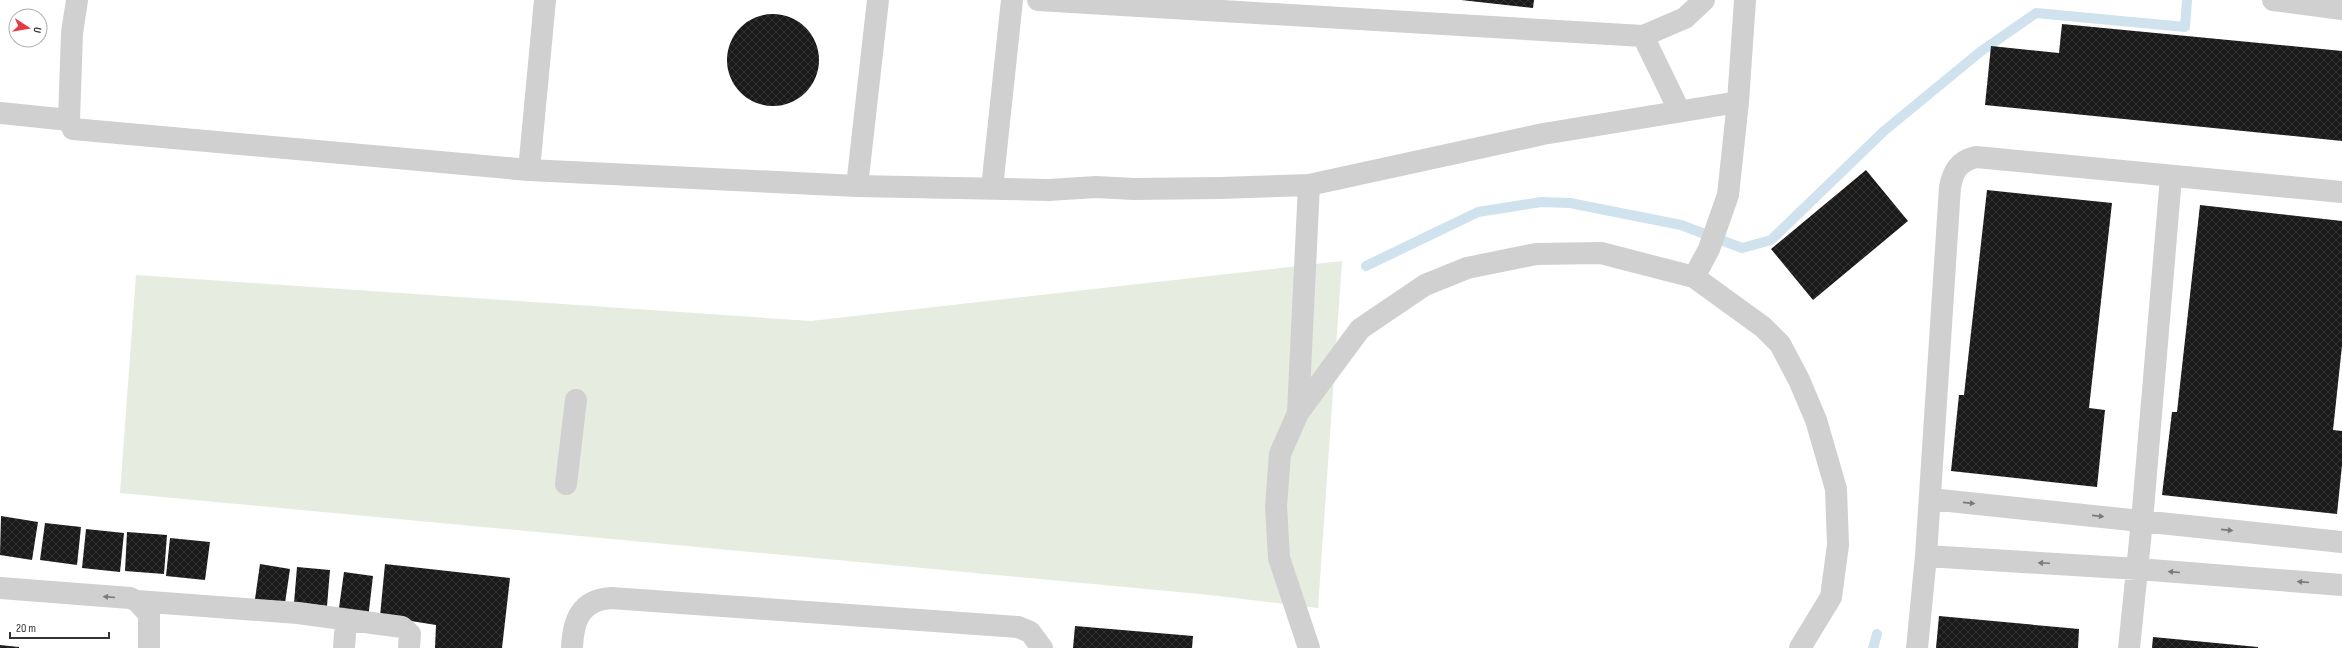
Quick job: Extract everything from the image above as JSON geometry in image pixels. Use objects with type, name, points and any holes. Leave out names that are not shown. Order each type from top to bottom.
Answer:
[{"type":"street","points":[[77,0],[72,33],[69,120],[73,129],[529,170],[857,186],[1049,190],[1096,188],[1134,190],[1309,185],[1543,134],[1679,110],[1738,102]]},
{"type":"street","points":[[529,170],[545,0]]},
{"type":"street","points":[[857,186],[878,0]]},
{"type":"street","points":[[992,188],[1012,0]]},
{"type":"street","points":[[1038,0],[1643,36],[1684,18],[1704,0]]},
{"type":"street","points":[[1694,277],[1709,249],[1728,195],[1738,102],[1745,0]]},
{"type":"street","points":[[2273,0],[2342,9]]},
{"type":"street","points":[[1643,36],[1679,110]]},
{"type":"street","points":[[0,113],[69,120]]},
{"type":"street","points":[[1918,648],[1930,499],[1950,187],[1952,177],[1958,166],[1976,157],[2171,177],[2342,192]]},
{"type":"street","points":[[2129,648],[2138,569],[2171,177]]},
{"type":"street","points":[[1298,413],[1309,185]]},
{"type":"street","points":[[1309,648],[1279,558],[1276,506],[1280,454],[1298,413],[1360,330],[1425,285],[1467,268],[1536,254],[1601,253],[1694,277],[1763,327],[1780,344],[1799,380],[1816,420],[1836,489],[1838,545],[1831,597],[1800,648]]},
{"type":"street","points":[[566,484],[576,400]]},
{"type":"street","points":[[1930,499],[2342,542]]},
{"type":"street","points":[[1926,556],[2138,569],[2342,585]]},
{"type":"street","points":[[0,588],[130,598],[138,601],[298,613],[402,627],[410,634],[409,648]]},
{"type":"street","points":[[572,648],[572,629],[583,609],[602,599],[611,598],[1018,627],[1030,632],[1042,648]]},
{"type":"street","points":[[138,601],[149,614],[149,648]]},
{"type":"street","points":[[344,648],[346,620]]},
{"type":"shaded area","points":[[1342,261],[1318,608],[1210,595],[120,493],[136,275],[811,321]]},
{"type":"building","points":[[1461,0],[1534,0],[1533,8]]},
{"type":"building","points":[[773,14],[791,17],[806,27],[816,42],[819,60],[816,78],[806,93],[791,103],[773,106],[755,103],[740,93],[730,78],[727,60],[730,42],[740,27],[755,17]]},
{"type":"building","points":[[2062,24],[2342,51],[2342,141],[1985,105],[1991,46],[2059,53]]},
{"type":"building","points":[[1866,170],[1908,221],[1813,300],[1771,249]]},
{"type":"building","points":[[1987,190],[2112,203],[2089,408],[2105,410],[2097,487],[1951,471],[1959,395],[1964,395]]},
{"type":"building","points":[[2200,205],[2342,221],[2342,346],[2333,430],[2342,431],[2342,465],[2337,514],[2162,495],[2172,412],[2177,412]]},
{"type":"building","points":[[1,516],[38,522],[32,560],[0,555]]},
{"type":"building","points":[[45,523],[81,527],[77,565],[40,560]]},
{"type":"building","points":[[86,529],[124,533],[120,572],[82,568]]},
{"type":"building","points":[[127,532],[167,535],[164,574],[125,571]]},
{"type":"building","points":[[170,538],[210,542],[205,580],[166,576]]},
{"type":"building","points":[[260,564],[290,569],[284,610],[254,606]]},
{"type":"building","points":[[385,564],[510,578],[502,648],[435,648],[436,625],[380,616]]},
{"type":"building","points":[[297,567],[330,570],[327,606],[294,603]]},
{"type":"building","points":[[344,572],[373,576],[368,619],[338,615]]},
{"type":"building","points":[[1939,616],[2079,629],[2078,648],[1936,648]]},
{"type":"building","points":[[1075,626],[1193,636],[1192,648],[1073,648]]},
{"type":"building","points":[[2153,637],[2258,647],[2258,648],[2152,648]]},
{"type":"building","points":[[0,645],[19,647],[19,648],[0,648]]},
{"type":"waterway","points":[[1366,266],[1478,212],[1541,202],[1570,203],[1681,225],[1742,248],[1771,240],[1884,131],[1980,52],[2036,13],[2185,27],[2187,0]]},
{"type":"waterway","points":[[1873,648],[1877,634]]}]
